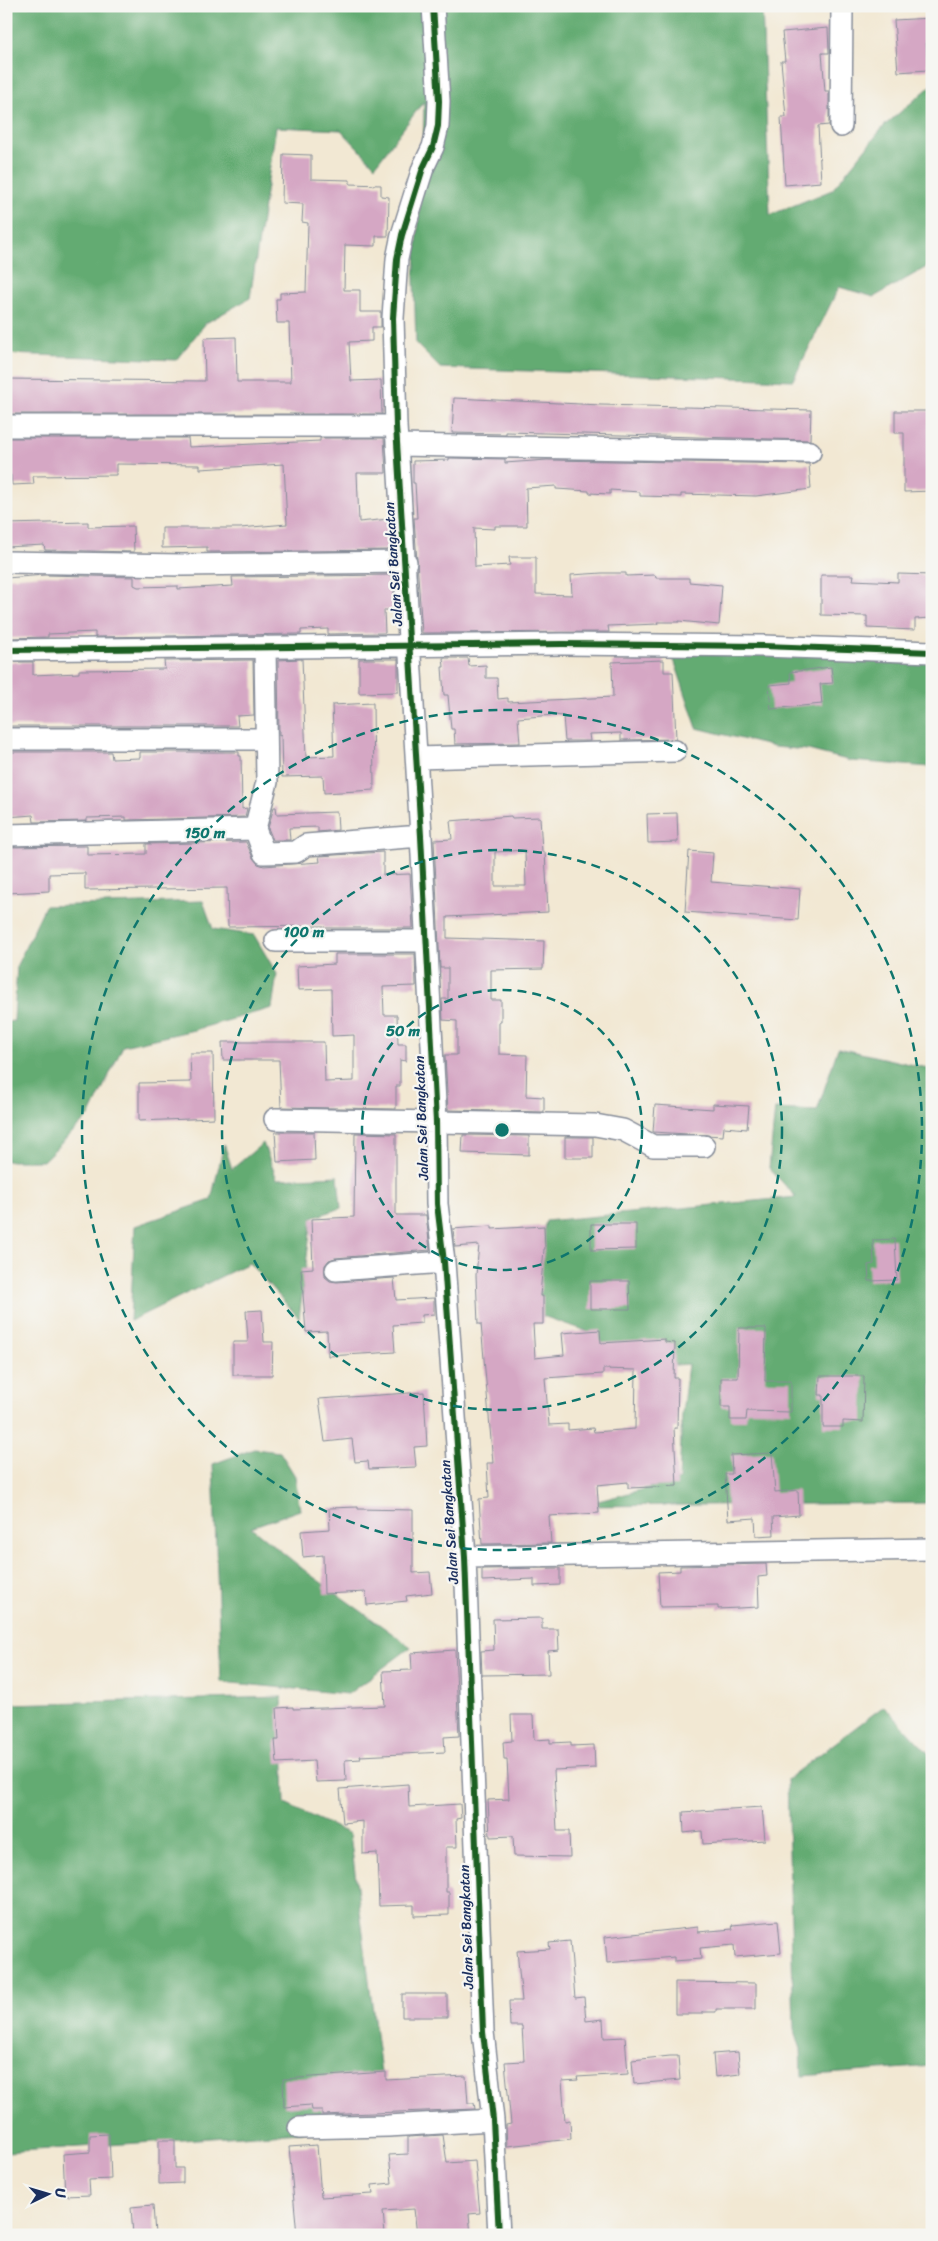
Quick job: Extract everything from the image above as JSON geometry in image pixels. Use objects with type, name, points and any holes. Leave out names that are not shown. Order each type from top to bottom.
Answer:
[{"type":"street","name":"Jalan Sei Bangkatan","points":[[432,6],[439,101],[438,126],[433,147],[423,168],[402,235],[397,259],[393,318],[397,435],[406,562],[436,1122],[437,1204],[444,1262],[465,1557],[483,2032],[493,2120],[499,2235]]},
{"type":"street","points":[[841,126],[842,6]]},
{"type":"street","points":[[6,426],[397,435],[810,452]]},
{"type":"street","points":[[6,562],[182,566],[406,562]]},
{"type":"street","points":[[6,650],[562,644],[762,646],[932,652]]},
{"type":"street","points":[[265,647],[267,782],[256,830],[264,853],[296,852],[306,845],[421,836]]},
{"type":"street","points":[[6,739],[266,739]]},
{"type":"street","points":[[417,758],[675,751]]},
{"type":"street","points":[[6,835],[256,830]]},
{"type":"street","points":[[276,941],[426,941]]},
{"type":"street","points":[[275,1119],[595,1125],[623,1130],[653,1146],[704,1146]]},
{"type":"street","points":[[336,1270],[444,1262]]},
{"type":"street","points":[[465,1557],[932,1549]]},
{"type":"street","points":[[299,2128],[388,2126],[493,2120]]},
{"type":"green space","points":[[6,6],[762,6],[770,215],[832,190],[884,126],[932,85],[932,264],[874,297],[839,287],[793,380],[440,368],[416,344],[414,280],[423,168],[424,101],[375,166],[341,130],[276,127],[250,298],[206,323],[176,360],[6,354]]},
{"type":"green space","points":[[669,645],[932,652],[932,765],[930,767],[851,761],[808,750],[774,747],[697,728]]},
{"type":"green space","points":[[203,901],[213,929],[254,935],[277,974],[272,1008],[194,1030],[123,1046],[90,1115],[43,1161],[6,1161],[6,1022],[14,1021],[17,965],[45,906]]},
{"type":"green space","points":[[838,1048],[932,1069],[932,1503],[579,1506],[679,1480],[682,1414],[688,1364],[628,1369],[592,1333],[537,1314],[533,1270],[546,1221],[796,1197],[769,1168],[775,1109],[817,1111]]},
{"type":"green space","points":[[263,1143],[277,1179],[338,1176],[341,1208],[312,1218],[299,1318],[249,1263],[130,1321],[135,1226],[211,1200],[224,1144],[232,1169]]},
{"type":"green space","points":[[254,1449],[280,1452],[295,1476],[300,1510],[251,1527],[308,1573],[411,1647],[348,1694],[221,1682],[213,1464]]},
{"type":"green space","points":[[282,1697],[285,1804],[350,1834],[388,2126],[6,2152],[6,1704]]},
{"type":"green space","points":[[884,1706],[932,1757],[932,2066],[802,2076],[801,2049],[794,2029],[787,1779]]},
{"type":"building","points":[[932,18],[932,40],[926,40],[928,70],[898,72],[894,20]]},
{"type":"building","points":[[828,28],[829,53],[822,53],[825,91],[829,91],[829,125],[818,126],[821,182],[785,185],[781,117],[786,117],[781,61],[785,61],[782,32]]},
{"type":"building","points":[[283,154],[311,155],[311,179],[350,180],[350,184],[381,185],[381,196],[389,197],[388,236],[376,236],[376,246],[345,245],[344,290],[360,290],[360,312],[381,312],[381,327],[372,327],[372,341],[349,342],[351,381],[381,380],[382,414],[6,414],[6,379],[205,381],[204,338],[236,337],[237,382],[291,382],[289,323],[277,323],[276,299],[280,299],[280,293],[306,292],[308,223],[302,222],[303,204],[282,203]]},
{"type":"building","points":[[454,398],[601,405],[811,410],[810,440],[506,432],[506,434],[452,433]]},
{"type":"building","points":[[895,411],[932,411],[932,491],[904,492],[904,433],[895,433]]},
{"type":"building","points":[[6,438],[188,438],[189,447],[320,441],[320,438],[384,438],[386,473],[357,473],[359,522],[389,519],[391,550],[207,552],[207,547],[162,548],[162,528],[240,528],[287,524],[284,464],[200,469],[200,465],[116,464],[116,475],[33,476],[34,484],[12,485],[11,475],[6,475]]},
{"type":"building","points":[[449,458],[505,459],[505,463],[547,460],[809,464],[811,489],[756,496],[681,494],[681,497],[640,496],[640,492],[610,490],[610,494],[589,493],[589,491],[556,489],[556,486],[526,488],[527,526],[495,526],[495,529],[474,528],[475,567],[510,565],[509,557],[536,557],[536,594],[572,595],[571,575],[602,573],[626,573],[626,576],[655,575],[656,578],[689,578],[689,582],[722,585],[719,625],[679,621],[657,622],[658,624],[608,626],[609,632],[422,633],[414,518],[417,518],[415,483],[413,483],[413,461],[449,460]]},
{"type":"building","points":[[88,522],[88,527],[133,526],[134,552],[45,550],[44,545],[6,547],[6,524]]},
{"type":"building","points":[[898,574],[932,575],[932,618],[915,619],[915,630],[867,628],[867,616],[821,615],[821,575],[854,575],[853,580],[898,582]]},
{"type":"building","points":[[45,575],[134,577],[134,585],[138,587],[178,586],[178,589],[233,586],[232,577],[393,575],[395,610],[384,610],[385,633],[328,634],[328,629],[301,630],[301,634],[95,637],[95,632],[48,634],[48,637],[6,638],[6,578]]},
{"type":"building","points":[[443,658],[468,658],[469,666],[486,665],[486,678],[497,678],[498,699],[508,698],[508,702],[613,697],[612,662],[664,660],[664,672],[673,672],[676,739],[621,740],[621,733],[589,734],[590,741],[565,741],[563,716],[554,715],[518,718],[520,743],[455,744],[454,729],[451,729],[448,695],[444,695]]},
{"type":"building","points":[[302,659],[306,757],[334,756],[332,705],[373,703],[374,790],[324,793],[323,776],[282,777],[281,735],[279,736],[278,660]]},
{"type":"building","points":[[359,659],[398,659],[398,692],[359,693]]},
{"type":"building","points":[[253,660],[254,715],[237,716],[238,726],[6,726],[6,662],[33,662],[33,675],[79,673],[79,670],[165,669],[164,661]]},
{"type":"building","points":[[831,667],[833,683],[820,684],[822,704],[771,709],[769,685],[791,683],[790,672]]},
{"type":"building","points":[[6,752],[111,752],[112,759],[140,758],[140,752],[239,752],[239,756],[241,756],[242,809],[247,808],[245,817],[126,820],[126,817],[87,818],[87,821],[34,822],[33,815],[7,817]]},
{"type":"building","points":[[274,807],[276,807],[277,814],[337,812],[338,830],[318,832],[318,827],[289,828],[290,840],[273,840],[268,828]]},
{"type":"building","points":[[677,813],[678,842],[648,843],[647,814]]},
{"type":"building","points":[[511,816],[512,818],[540,817],[542,852],[545,852],[548,912],[447,917],[447,938],[544,941],[543,969],[491,970],[491,1000],[501,1000],[499,1054],[527,1055],[526,1096],[544,1097],[544,1112],[448,1110],[445,1055],[457,1055],[457,1021],[443,1020],[442,999],[448,999],[448,968],[440,968],[434,840],[452,839],[450,821]],"holes":[[[525,850],[526,886],[495,886],[495,852]]]},
{"type":"building","points":[[246,842],[253,858],[258,864],[264,866],[320,862],[319,856],[383,852],[383,875],[410,874],[413,928],[324,928],[324,926],[228,927],[227,888],[85,890],[85,873],[49,874],[49,891],[6,893],[6,853],[9,853],[9,847],[87,846],[87,855],[146,854],[146,844]]},
{"type":"building","points":[[689,851],[713,853],[711,882],[800,889],[798,920],[685,912]]},
{"type":"building","points":[[335,954],[415,954],[416,986],[383,987],[384,1015],[397,1015],[398,1044],[406,1044],[406,1061],[400,1060],[400,1086],[396,1086],[396,1109],[281,1107],[279,1060],[223,1060],[222,1042],[324,1042],[325,1082],[354,1081],[354,1035],[332,1036],[331,989],[298,990],[297,966],[335,964]]},
{"type":"building","points":[[190,1053],[213,1053],[214,1118],[139,1121],[139,1083],[191,1082]]},
{"type":"building","points":[[713,1104],[749,1106],[747,1129],[724,1127],[723,1136],[653,1132],[655,1105],[713,1109]]},
{"type":"building","points":[[275,1132],[314,1132],[315,1160],[277,1162]]},
{"type":"building","points":[[355,1133],[396,1134],[396,1215],[426,1215],[430,1250],[335,1258],[329,1260],[325,1265],[325,1277],[330,1281],[337,1282],[394,1278],[396,1300],[434,1298],[434,1314],[422,1315],[422,1323],[393,1325],[395,1352],[328,1356],[327,1331],[306,1332],[301,1269],[313,1268],[311,1219],[354,1217]]},
{"type":"building","points":[[463,1135],[529,1136],[529,1155],[462,1153]]},
{"type":"building","points":[[565,1137],[593,1137],[593,1158],[565,1158]]},
{"type":"building","points":[[591,1224],[636,1224],[636,1249],[591,1250]]},
{"type":"building","points":[[492,1226],[492,1229],[544,1226],[545,1249],[540,1296],[543,1296],[543,1324],[533,1324],[535,1358],[564,1355],[562,1333],[600,1330],[601,1343],[665,1339],[665,1342],[675,1343],[674,1378],[678,1378],[677,1428],[674,1428],[677,1486],[628,1488],[628,1482],[597,1485],[599,1513],[549,1516],[551,1543],[482,1544],[479,1499],[489,1498],[487,1463],[493,1463],[481,1324],[478,1324],[476,1275],[479,1245],[455,1247],[453,1229]],"holes":[[[603,1369],[636,1370],[635,1429],[594,1432],[593,1428],[568,1430],[568,1424],[549,1425],[545,1378],[603,1374]]]},
{"type":"building","points":[[895,1239],[897,1280],[869,1281],[868,1265],[874,1264],[873,1240]]},
{"type":"building","points":[[590,1281],[629,1281],[630,1309],[590,1309]]},
{"type":"building","points":[[262,1310],[264,1342],[273,1342],[272,1375],[233,1375],[233,1342],[248,1342],[246,1311]]},
{"type":"building","points":[[739,1328],[766,1328],[765,1381],[791,1381],[791,1412],[747,1411],[746,1420],[730,1420],[730,1407],[721,1407],[721,1378],[738,1378]]},
{"type":"building","points":[[820,1376],[864,1376],[863,1422],[843,1421],[843,1427],[823,1427],[823,1395],[819,1395]]},
{"type":"building","points":[[424,1392],[427,1446],[414,1447],[416,1467],[369,1469],[368,1461],[355,1462],[352,1439],[325,1442],[319,1399]]},
{"type":"building","points":[[772,1453],[775,1492],[798,1490],[799,1515],[773,1517],[774,1535],[756,1536],[755,1518],[728,1520],[725,1474],[732,1474],[731,1455]]},
{"type":"building","points":[[358,1507],[358,1509],[413,1510],[413,1573],[430,1572],[432,1593],[406,1596],[407,1601],[367,1605],[366,1592],[324,1594],[323,1555],[303,1557],[301,1531],[330,1529],[329,1508]]},
{"type":"building","points":[[766,1564],[767,1576],[758,1577],[759,1607],[718,1609],[718,1606],[660,1607],[658,1572],[680,1571],[680,1566]]},
{"type":"building","points":[[560,1568],[560,1585],[534,1586],[534,1579],[482,1581],[482,1569]]},
{"type":"building","points":[[542,1618],[542,1629],[558,1629],[559,1650],[548,1651],[549,1674],[482,1675],[481,1651],[494,1650],[493,1619]]},
{"type":"building","points":[[455,1650],[459,1736],[444,1737],[445,1752],[360,1756],[361,1759],[345,1760],[346,1781],[316,1782],[314,1761],[277,1763],[275,1740],[279,1740],[277,1708],[385,1706],[383,1671],[412,1670],[411,1653]]},
{"type":"building","points":[[511,1715],[533,1715],[534,1740],[550,1739],[550,1743],[571,1742],[571,1746],[594,1745],[595,1768],[554,1770],[557,1831],[569,1831],[570,1857],[514,1856],[513,1836],[490,1837],[488,1800],[509,1799],[507,1759],[504,1759],[503,1742],[512,1741]]},
{"type":"building","points":[[408,1784],[409,1807],[460,1804],[461,1818],[456,1819],[457,1847],[446,1847],[446,1892],[449,1892],[449,1915],[414,1916],[414,1905],[379,1906],[377,1853],[363,1854],[363,1821],[343,1823],[340,1789]]},
{"type":"building","points":[[762,1807],[765,1840],[703,1844],[702,1831],[684,1833],[683,1812]]},
{"type":"building","points":[[778,1921],[781,1953],[735,1957],[734,1945],[700,1948],[701,1959],[674,1961],[674,1957],[607,1963],[605,1937],[698,1927],[698,1932],[733,1929],[732,1925]]},
{"type":"building","points":[[570,1941],[575,1998],[584,1997],[586,2021],[603,2019],[604,2038],[625,2037],[628,2074],[577,2077],[578,2080],[562,2081],[565,2121],[570,2120],[571,2139],[507,2146],[506,2125],[511,2124],[505,2062],[524,2061],[522,2026],[510,2026],[509,2001],[522,2001],[517,1951],[550,1949],[549,1943]]},
{"type":"building","points":[[675,1982],[756,1983],[756,2009],[716,2009],[716,2012],[702,2012],[702,2014],[675,2014]]},
{"type":"building","points":[[402,1994],[447,1994],[447,2017],[402,2017]]},
{"type":"building","points":[[738,2052],[740,2074],[715,2077],[713,2054]]},
{"type":"building","points":[[678,2056],[680,2080],[634,2084],[632,2060]]},
{"type":"building","points":[[386,2072],[386,2080],[466,2076],[468,2103],[474,2103],[475,2109],[322,2115],[322,2110],[312,2110],[311,2105],[284,2107],[283,2079]]},
{"type":"building","points":[[109,2134],[111,2179],[89,2180],[90,2195],[65,2196],[63,2154],[90,2152],[90,2135]]},
{"type":"building","points":[[443,2135],[447,2163],[475,2161],[480,2213],[469,2214],[471,2235],[417,2235],[414,2209],[383,2211],[385,2235],[297,2235],[289,2147],[317,2145],[321,2197],[373,2194],[372,2185],[392,2183],[389,2155],[408,2154],[408,2137]]},
{"type":"building","points":[[159,2140],[175,2140],[175,2168],[183,2168],[183,2183],[159,2184]]},
{"type":"building","points":[[153,2205],[155,2235],[133,2235],[131,2207]]},
{"type":"cycle path","points":[[433,6],[439,101],[438,126],[433,147],[423,168],[402,235],[397,259],[393,318],[396,426],[421,836],[436,1122],[437,1204],[444,1262],[465,1557],[483,2032],[493,2120],[499,2235]]},
{"type":"cycle path","points":[[6,650],[562,644],[763,646],[932,652]]}]
